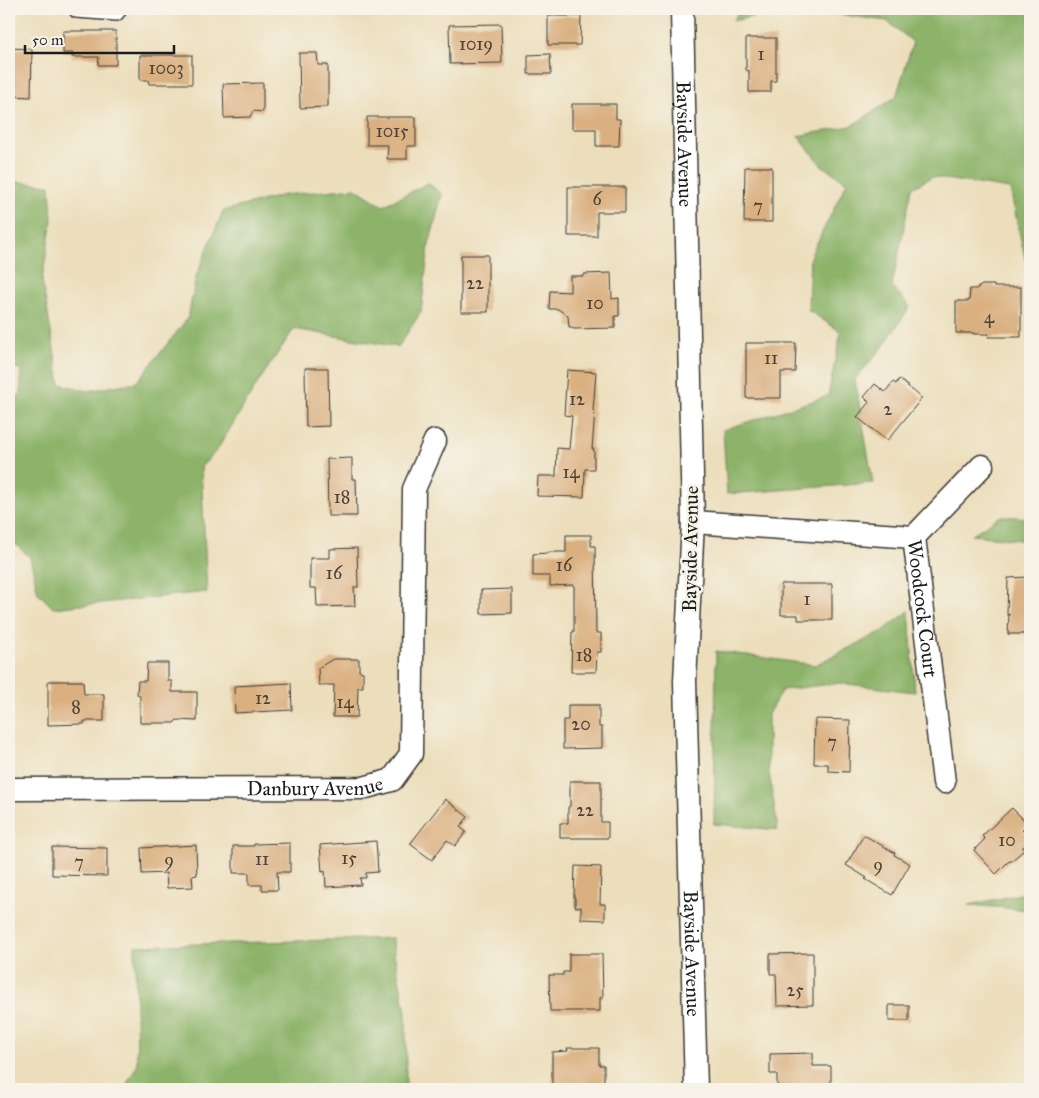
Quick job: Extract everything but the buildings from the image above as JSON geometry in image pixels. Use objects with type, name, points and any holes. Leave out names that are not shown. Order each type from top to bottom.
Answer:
[{"type":"street","name":"Bayside Avenue","points":[[682,9],[693,522],[686,681],[696,1089]]},
{"type":"street","name":"Danbury Avenue","points":[[9,790],[363,788],[392,780],[411,754],[414,488],[435,441]]},
{"type":"street","points":[[914,536],[982,466]]},
{"type":"street","name":"Woodcock Court","points":[[693,522],[914,536],[944,782]]},
{"type":"lane","points":[[74,9],[76,12],[116,15],[122,9]]},
{"type":"green space","points":[[740,9],[785,9],[733,21]]},
{"type":"green space","points":[[800,9],[1030,9],[1030,282],[1010,189],[932,177],[912,188],[892,286],[910,307],[882,348],[855,379],[873,483],[727,494],[723,430],[828,396],[841,332],[808,310],[810,257],[847,182],[821,165],[798,136],[851,126],[896,97],[913,42],[887,21]]},
{"type":"green space","points":[[9,181],[50,185],[52,220],[42,280],[60,384],[88,391],[137,382],[188,318],[196,277],[223,211],[284,195],[355,188],[383,206],[428,183],[442,194],[429,245],[421,312],[398,347],[294,329],[257,384],[217,450],[201,467],[207,592],[53,608],[38,593],[30,557],[9,539],[9,407],[21,393],[21,369],[9,367]]},
{"type":"green space","points":[[1001,516],[1030,518],[1030,541],[971,535]]},
{"type":"green space","points":[[909,611],[915,692],[839,683],[782,690],[768,714],[768,765],[778,830],[714,824],[716,651],[815,665],[883,631]]},
{"type":"green space","points":[[1030,892],[1030,910],[969,905]]},
{"type":"green space","points":[[393,938],[394,954],[406,1012],[406,1089],[124,1089],[137,1065],[135,946]]}]
